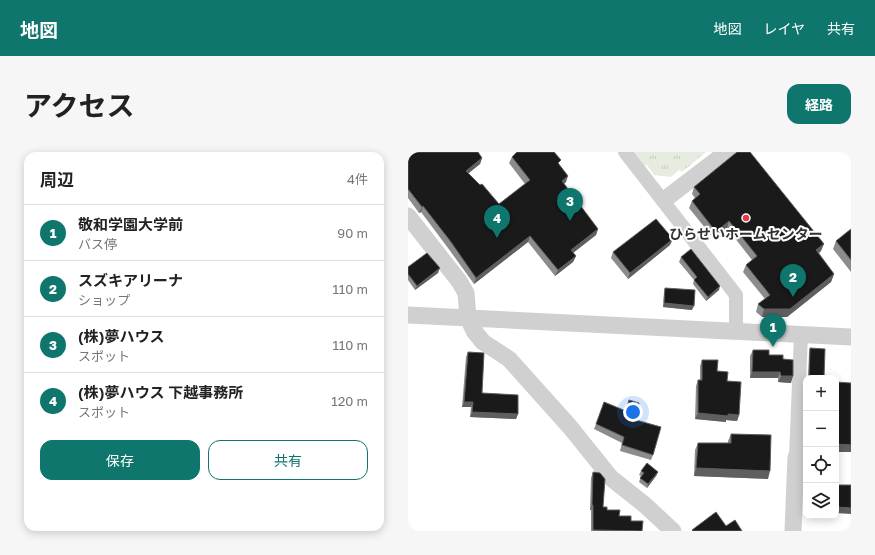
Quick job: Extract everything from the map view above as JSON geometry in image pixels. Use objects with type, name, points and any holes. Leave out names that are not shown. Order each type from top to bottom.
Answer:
[{"type":"street","points":[[625,152],[664,200],[736,295],[736,330]]},
{"type":"street","points":[[664,200],[727,152]]},
{"type":"street","points":[[408,216],[460,281],[466,293],[468,318],[474,330],[483,342],[509,359],[570,427],[611,478],[645,505],[673,531]]},
{"type":"street","points":[[408,315],[736,330],[851,337]]},
{"type":"street","points":[[793,531],[801,334]]},
{"type":"green space","points":[[632,152],[706,152],[682,172],[679,170],[671,177],[654,175],[647,165],[644,167]]},
{"type":"building","points":[[408,152],[478,152],[482,158],[466,171],[480,185],[482,184],[499,204],[530,180],[512,157],[517,152],[554,152],[561,160],[558,163],[568,176],[562,181],[598,229],[571,250],[576,256],[558,270],[530,236],[476,278],[451,242],[408,189]]},
{"type":"building","name":"ひらせいホームセンター","points":[[737,152],[750,152],[824,244],[816,250],[834,274],[790,309],[764,309],[758,304],[770,295],[746,265],[757,256],[729,221],[716,232],[692,201],[700,194],[694,187]]},
{"type":"building","points":[[656,219],[673,239],[630,273],[613,252]]},
{"type":"building","points":[[851,229],[851,260],[836,241]]},
{"type":"building","points":[[691,249],[720,286],[708,297],[694,280],[697,277],[681,257]]},
{"type":"building","points":[[427,253],[440,268],[417,286],[408,274],[408,267]]},
{"type":"building","points":[[665,288],[695,290],[694,306],[664,303]]},
{"type":"building","points":[[810,348],[825,349],[824,375],[809,375]]},
{"type":"building","points":[[753,350],[769,350],[769,355],[783,355],[783,359],[793,360],[793,376],[781,376],[780,372],[752,372]]},
{"type":"building","points":[[468,352],[484,353],[482,393],[518,395],[518,414],[472,412],[473,402],[464,402]]},
{"type":"building","points":[[702,360],[718,360],[717,371],[728,372],[727,381],[741,382],[739,415],[728,414],[728,416],[698,413],[698,380],[702,380]]},
{"type":"building","points":[[839,382],[851,383],[851,445],[839,444]]},
{"type":"building","points":[[629,400],[639,403],[636,420],[661,427],[653,455],[622,445],[624,437],[596,424],[604,402],[626,411]]},
{"type":"building","points":[[731,434],[771,435],[770,471],[696,468],[698,443],[731,443]]},
{"type":"building","points":[[647,463],[658,472],[648,484],[640,478],[644,473],[641,471]]},
{"type":"building","points":[[593,472],[600,473],[605,479],[603,507],[607,507],[607,510],[620,510],[619,516],[631,516],[631,521],[643,521],[642,531],[593,530]]},
{"type":"building","points":[[839,485],[851,485],[851,508],[839,507]]},
{"type":"building","points":[[716,512],[726,526],[735,520],[742,531],[692,530]]},
{"type":"place","name":"ひらせいホームセンター","points":[[746,218]]},
{"type":"place","name":"(株)夢ハウス","points":[[570,221]]},
{"type":"place","name":"(株)夢ハウス 下越事務所","points":[[497,238]]},
{"type":"place","name":"スズキアリーナ","points":[[793,297]]},
{"type":"place","name":"敬和学園大学前","points":[[773,347]]}]
